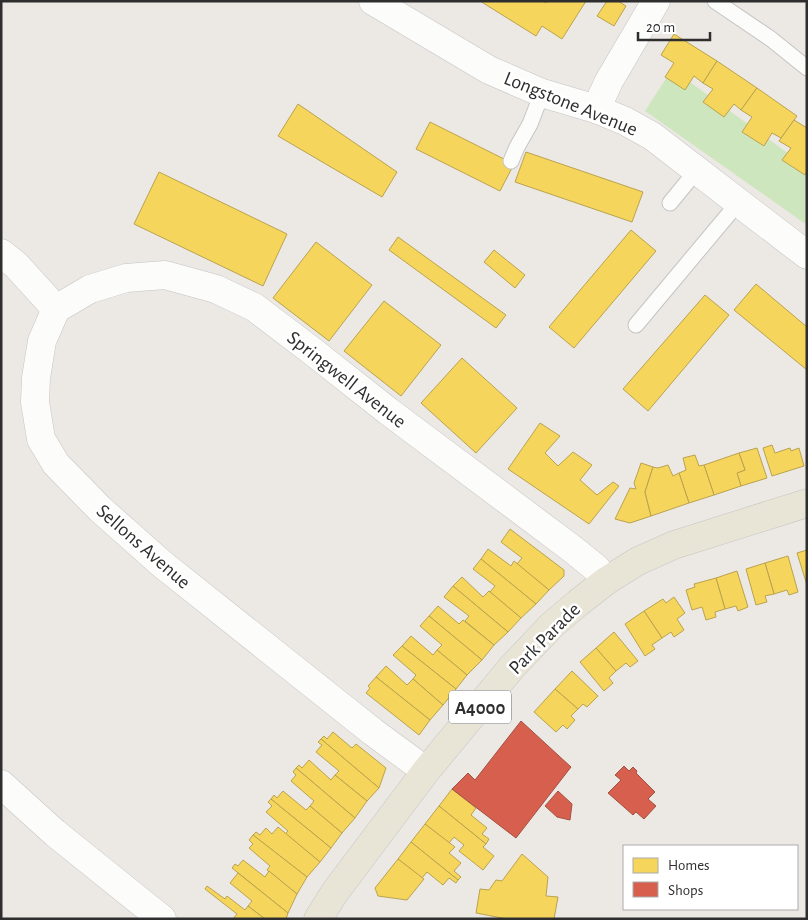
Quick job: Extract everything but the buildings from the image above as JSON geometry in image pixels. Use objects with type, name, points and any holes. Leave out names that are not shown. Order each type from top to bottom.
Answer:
[{"type":"main road","name":"Park Parade","points":[[322,918],[335,892],[426,771],[512,667],[552,625],[606,581],[638,561],[674,545],[807,503]]},
{"type":"street","points":[[596,109],[608,81],[656,1]]},
{"type":"street","name":"Longstone Avenue","points":[[379,3],[489,70],[542,93],[596,109],[652,136],[807,255]]},
{"type":"street","points":[[1,253],[16,265],[56,309]]},
{"type":"street","name":"Springwell Avenue","points":[[56,309],[90,289],[126,278],[164,276],[216,289],[254,307],[388,411],[571,548],[596,568],[606,581]]},
{"type":"street","name":"Sellons Avenue","points":[[56,309],[42,341],[36,378],[35,402],[40,440],[56,464],[100,510],[162,564],[426,771]]},
{"type":"street","points":[[1,784],[55,833],[162,919]]},
{"type":"lane","points":[[715,1],[771,39],[807,68]]},
{"type":"lane","points":[[511,161],[530,124],[542,93]]},
{"type":"lane","points":[[670,203],[697,170]]},
{"type":"lane","points":[[636,325],[738,203]]},
{"type":"green space","points":[[672,69],[807,167],[807,225],[645,111]]}]
